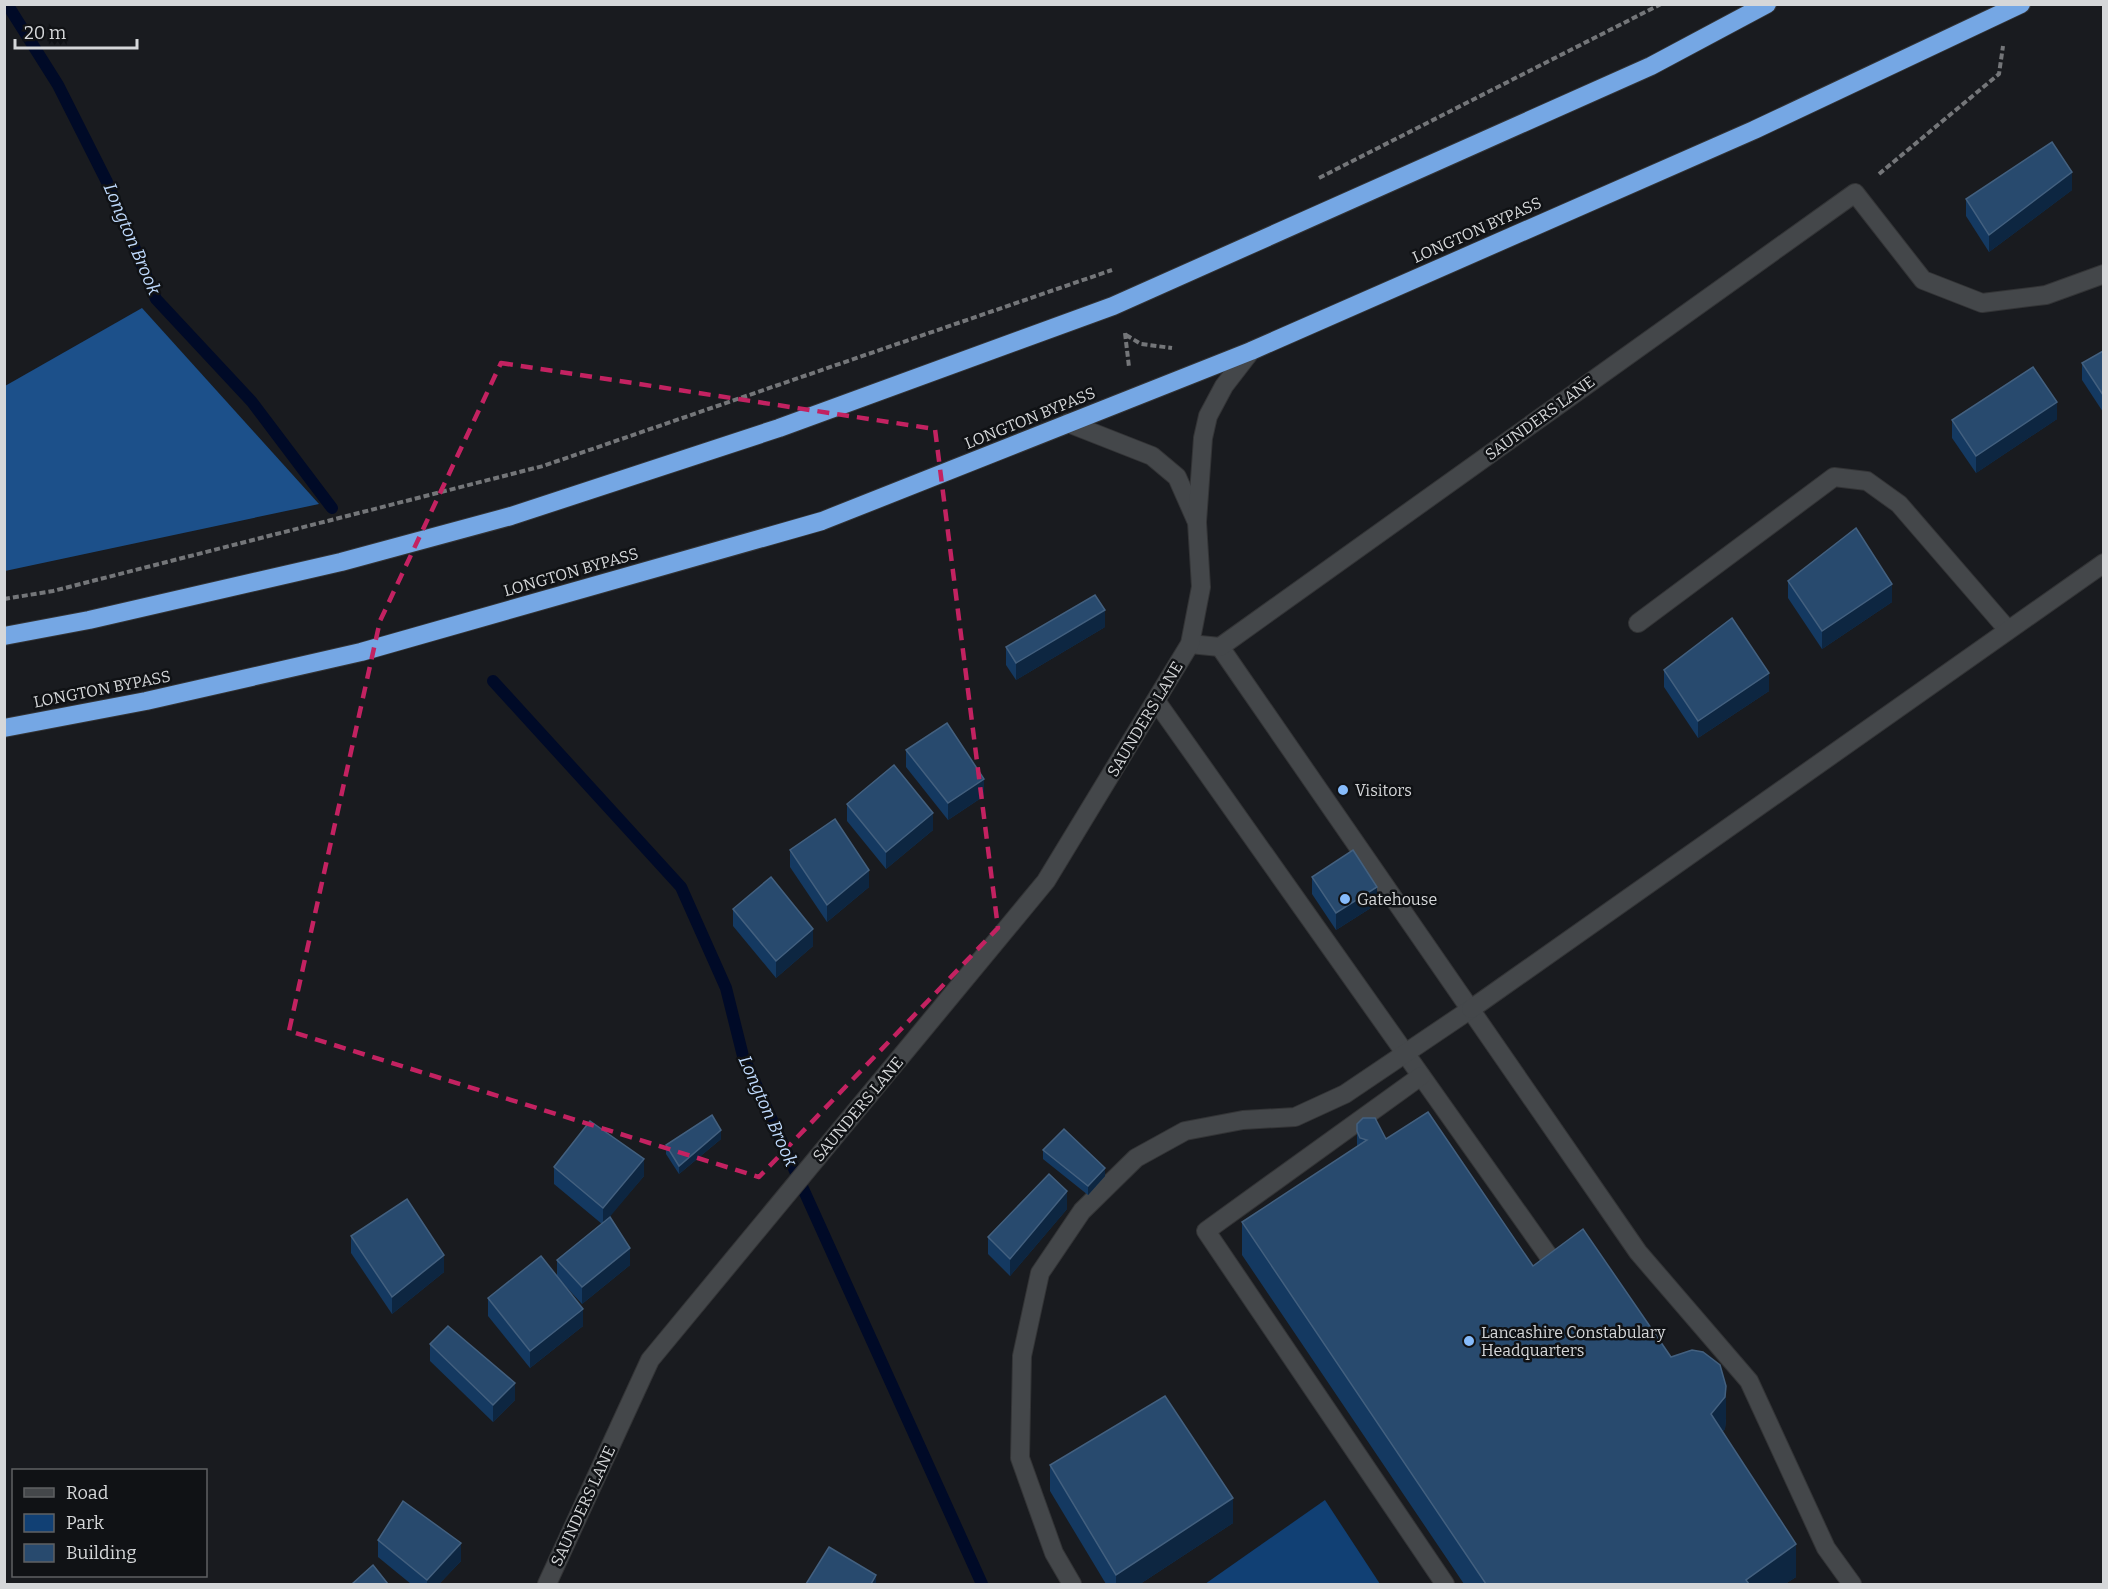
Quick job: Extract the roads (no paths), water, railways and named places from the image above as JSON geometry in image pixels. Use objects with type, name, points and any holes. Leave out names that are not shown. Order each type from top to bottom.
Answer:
[{"type":"highway","points":[[4,636],[101,617],[341,562],[511,516],[779,428],[1113,306],[1651,66],[1767,4]]},
{"type":"highway","name":"LONGTON BYPASS","points":[[4,728],[146,701],[361,651],[822,521],[1251,351],[1754,130],[2014,8]]},
{"type":"street","name":"SAUNDERS LANE","points":[[1190,644],[1220,647],[1855,193],[1923,280],[1982,303],[2046,295],[2103,274]]},
{"type":"street","name":"SAUNDERS LANE","points":[[547,1584],[650,1360],[1046,881],[1190,644],[1201,587],[1197,522],[1203,438],[1208,416],[1224,386],[1251,351]]},
{"type":"street","name":"SAUNDERS LANE","points":[[1068,423],[1152,456],[1177,477],[1197,522]]},
{"type":"street","points":[[1638,623],[1834,477],[1867,481],[1899,504],[2008,630]]},
{"type":"street","points":[[1072,1584],[1054,1553],[1020,1458],[1022,1356],[1040,1273],[1082,1211],[1136,1158],[1185,1131],[1244,1120],[1295,1118],[1345,1094],[1471,1009],[2103,563]]},
{"type":"street","points":[[1220,647],[1638,1252],[1749,1380],[1826,1548],[1852,1584]]},
{"type":"street","points":[[1156,701],[1555,1264]]},
{"type":"street","points":[[1421,1076],[1206,1231],[1445,1584]]},
{"type":"waterway","name":"Longton Brook","points":[[7,4],[58,85],[107,182],[156,299],[252,402],[332,508]]},
{"type":"waterway","name":"Longton Brook","points":[[493,681],[681,887],[726,988],[743,1056],[982,1584]]},
{"type":"place","name":"Visitors","points":[[1343,790]]},
{"type":"place","name":"Gatehouse","points":[[1345,899]]},
{"type":"place","name":"Lancashire Constabulary Headquarters","points":[[1469,1341]]}]
